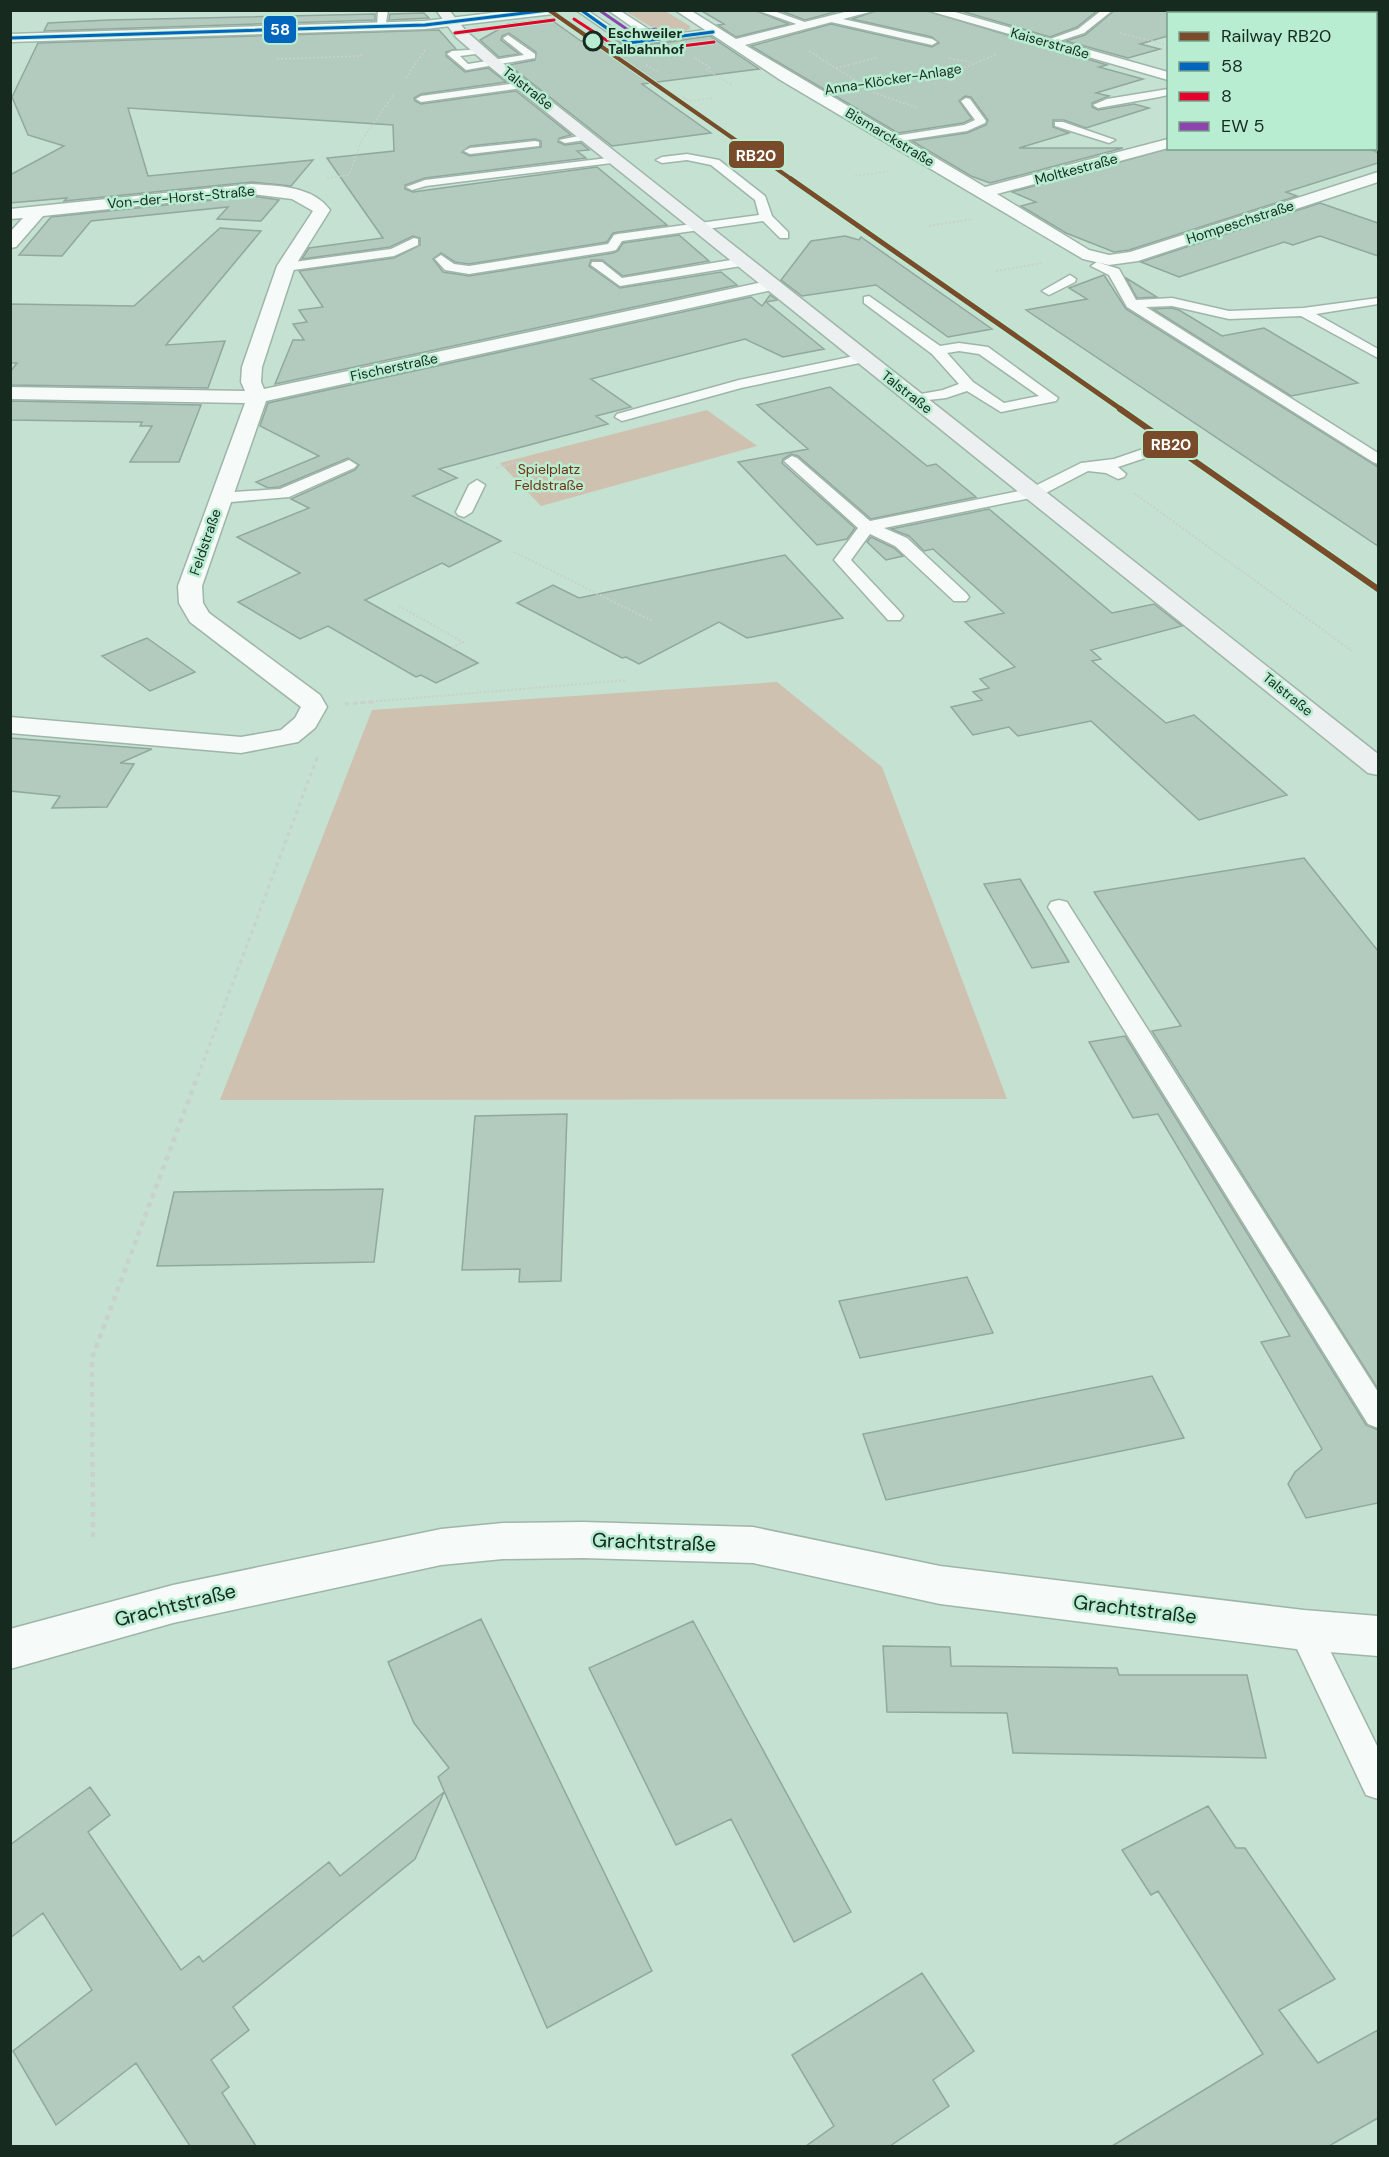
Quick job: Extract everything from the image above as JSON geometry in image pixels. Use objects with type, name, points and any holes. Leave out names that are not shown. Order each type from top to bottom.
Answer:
[{"type":"main road","name":"Talstraße","points":[[442,10],[490,59],[525,85],[588,144],[616,160],[1378,767]]},
{"type":"street","points":[[10,38],[382,27],[454,23],[553,10]]},
{"type":"street","name":"Bismarckstraße","points":[[681,10],[812,92],[1099,263]]},
{"type":"street","points":[[733,44],[871,10]]},
{"type":"street","name":"Kaiserstraße","points":[[932,10],[1167,76]]},
{"type":"street","name":"Moltkestraße","points":[[983,193],[1135,149],[1167,144]]},
{"type":"street","name":"Hompeschstraße","points":[[1099,263],[1132,257],[1378,177]]},
{"type":"street","name":"Von-der-Horst-Straße","points":[[10,214],[252,189],[285,192],[309,198],[322,210],[286,267],[252,367],[251,382],[257,397]]},
{"type":"street","points":[[10,243],[38,211]]},
{"type":"street","name":"Fischerstraße","points":[[10,393],[257,397],[772,285]]},
{"type":"street","name":"Feldstraße","points":[[257,397],[190,586],[190,603],[199,617],[311,700],[314,707]]},
{"type":"street","points":[[10,725],[241,745],[289,736],[306,722],[314,707]]},
{"type":"street","name":"Grachtstraße","points":[[10,1649],[173,1604],[441,1547],[503,1541],[583,1540],[753,1545],[940,1585],[1304,1630],[1378,1636]]},
{"type":"lane","points":[[382,27],[381,13],[384,10]]},
{"type":"lane","points":[[580,10],[628,43],[713,32]]},
{"type":"lane","points":[[612,10],[657,39]]},
{"type":"lane","points":[[760,10],[811,26]]},
{"type":"lane","points":[[1044,41],[1081,31],[1109,10]]},
{"type":"lane","points":[[834,20],[874,32],[892,32],[932,42]]},
{"type":"lane","points":[[490,59],[532,56],[508,38]]},
{"type":"lane","points":[[421,99],[525,85]]},
{"type":"lane","points":[[1098,105],[1119,98],[1147,99],[1167,92]]},
{"type":"lane","points":[[897,141],[967,128],[981,121],[966,101]]},
{"type":"lane","points":[[1059,124],[1109,140]]},
{"type":"lane","points":[[897,141],[982,130]]},
{"type":"lane","points":[[565,140],[588,144]]},
{"type":"lane","points":[[535,144],[469,156],[549,153]]},
{"type":"lane","points":[[662,160],[687,157],[715,162],[761,199],[766,217],[784,235]]},
{"type":"lane","points":[[412,187],[425,183],[616,160]]},
{"type":"lane","points":[[441,259],[450,267],[469,270],[612,247],[618,238],[766,217]]},
{"type":"lane","points":[[286,267],[394,252],[414,242]]},
{"type":"lane","points":[[597,265],[620,282],[743,262]]},
{"type":"lane","points":[[1099,263],[1114,272],[1132,304],[1378,459]]},
{"type":"lane","points":[[1049,291],[1070,279]]},
{"type":"lane","points":[[869,300],[938,351],[968,386],[1000,408],[1051,398],[983,350],[959,347],[938,351]]},
{"type":"lane","points":[[1132,304],[1172,302],[1229,315],[1303,312],[1376,301]]},
{"type":"lane","points":[[1303,312],[1378,354]]},
{"type":"lane","points":[[622,417],[739,384],[864,358]]},
{"type":"lane","points":[[915,399],[946,394],[968,386]]},
{"type":"lane","points":[[894,616],[842,560],[867,527],[1034,493],[1076,470],[1116,463],[1149,452]]},
{"type":"lane","points":[[792,461],[867,527],[900,542],[960,597]]},
{"type":"lane","points":[[220,498],[284,494],[349,465]]},
{"type":"lane","points":[[1096,466],[1118,474]]},
{"type":"lane","points":[[464,512],[477,485]]},
{"type":"lane","points":[[1059,907],[1378,1416]]},
{"type":"lane","points":[[1304,1630],[1378,1783]]},
{"type":"path","name":"Anna-Klöcker-Anlage","points":[[812,92],[966,67],[1006,50],[1044,41]]},
{"type":"path","points":[[818,48],[809,51],[862,85],[904,107],[924,111]]},
{"type":"path","points":[[966,67],[957,65],[970,62]]},
{"type":"path","points":[[651,73],[657,72]]},
{"type":"path","points":[[682,97],[690,101],[713,98]]},
{"type":"path","points":[[855,176],[898,169]]},
{"type":"path","points":[[996,271],[1043,263]]},
{"type":"path","points":[[1118,474],[1137,496],[1155,510],[1352,651]]},
{"type":"path","points":[[514,552],[652,621]]},
{"type":"path","points":[[399,606],[464,642],[453,648]]},
{"type":"path","points":[[314,707],[627,680]]},
{"type":"path","points":[[93,1537],[92,1358],[320,756],[289,736]]},
{"type":"green space","points":[[665,11],[690,26],[690,29],[681,32],[664,32],[649,26],[627,12]]},
{"type":"green space","name":"Spielplatz Feldstraße","points":[[707,410],[757,446],[541,506],[500,463]]},
{"type":"green space","points":[[777,682],[882,767],[1007,1099],[220,1100],[372,710]]},
{"type":"building","points":[[700,10],[754,10],[789,24],[736,37],[718,25],[724,24]]},
{"type":"building","points":[[779,10],[842,10],[805,20]]},
{"type":"building","points":[[879,10],[924,10],[1107,65],[1099,67],[1143,79],[1096,93],[1109,96],[1092,103],[1092,107],[1098,110],[1134,104],[1149,108],[1086,128],[1064,120],[1053,120],[1053,127],[1069,133],[1019,148],[1123,148],[990,183],[971,176],[912,141],[967,133],[986,125],[988,120],[971,97],[965,96],[959,101],[972,119],[963,123],[898,133],[751,46],[831,24],[932,47],[939,43],[932,37],[852,19]]},
{"type":"building","points":[[958,10],[1098,10],[1077,27],[1050,37]]},
{"type":"building","points":[[1115,10],[1223,10],[1223,12],[1167,12],[1167,36],[1140,44],[1160,49],[1128,58],[1066,41],[1085,35]]},
{"type":"building","points":[[424,13],[429,18],[389,20],[390,14]]},
{"type":"building","points":[[375,14],[375,20],[44,31],[48,23]]},
{"type":"building","points":[[550,19],[581,41],[612,38],[628,48],[710,36],[759,69],[642,84],[711,133],[612,146],[509,65],[535,60],[536,52],[509,33],[502,36],[501,40],[519,54],[499,57],[480,40],[508,24]]},
{"type":"building","points":[[439,30],[456,49],[446,52],[446,56],[465,72],[488,68],[506,82],[421,94],[414,98],[415,101],[421,104],[516,91],[571,135],[559,138],[558,142],[565,145],[581,143],[589,150],[577,151],[586,158],[425,178],[405,185],[405,189],[413,192],[597,167],[667,225],[613,233],[607,242],[469,264],[455,262],[441,253],[433,259],[443,272],[469,276],[613,253],[618,251],[623,243],[679,235],[709,261],[623,276],[602,260],[591,260],[589,266],[620,288],[721,272],[737,285],[275,384],[293,340],[304,340],[293,324],[307,322],[299,310],[323,307],[299,271],[394,258],[420,245],[420,238],[413,236],[390,247],[302,259],[309,248],[383,238],[327,158],[394,151],[393,125],[128,108],[148,176],[313,160],[291,186],[252,182],[64,201],[67,198],[10,203],[10,175],[64,146],[28,135],[12,97],[38,43]],"holes":[[[535,139],[541,141],[541,147],[470,156],[462,152],[470,146]]]},
{"type":"building","points":[[1167,149],[1373,150],[1378,153],[1378,163],[1286,192],[1297,196],[1129,250],[1114,252],[1066,233],[1021,206],[1036,202],[1012,192]]},
{"type":"building","points":[[252,196],[279,200],[261,221],[217,219],[228,207],[91,221],[62,256],[19,255],[51,217]]},
{"type":"building","points":[[1320,203],[1378,223],[1378,256],[1320,236],[1293,245],[1284,242],[1179,277],[1141,262]]},
{"type":"building","points":[[220,228],[261,231],[166,345],[225,341],[208,388],[10,385],[10,372],[17,363],[10,363],[10,304],[134,306]]},
{"type":"building","points":[[845,236],[859,240],[861,237],[992,329],[948,337],[876,285],[802,296],[781,280],[811,241]]},
{"type":"building","points":[[1104,275],[1126,309],[1378,467],[1378,546],[1026,310],[1087,299],[1069,288]]},
{"type":"building","points":[[1126,278],[1157,297],[1137,298]]},
{"type":"building","points":[[770,295],[777,300],[766,302],[824,349],[783,357],[745,339],[591,379],[631,407],[596,416],[608,424],[439,469],[457,478],[413,496],[501,541],[449,567],[442,563],[365,600],[478,663],[436,683],[421,675],[416,677],[328,626],[300,639],[238,602],[300,573],[237,537],[309,508],[291,499],[355,470],[359,465],[348,458],[279,487],[268,488],[256,482],[319,456],[260,426],[268,403],[751,297],[762,306]]},
{"type":"building","points":[[1172,308],[1222,336],[1264,328],[1358,383],[1291,396],[1153,309]]},
{"type":"building","points":[[830,387],[927,466],[936,464],[976,497],[871,519],[798,456],[791,454],[783,459],[782,463],[855,528],[847,539],[817,545],[738,462],[808,449],[757,405]]},
{"type":"building","points":[[10,401],[201,405],[179,462],[130,462],[152,426],[140,426],[142,422],[10,420]]},
{"type":"building","points":[[989,509],[1112,613],[1154,604],[1182,626],[1091,650],[1101,659],[1092,661],[1166,723],[1194,715],[1287,795],[1199,820],[1091,721],[1018,736],[1009,727],[973,735],[951,707],[982,700],[973,692],[989,688],[980,679],[1015,667],[965,622],[1004,613],[933,549],[924,551],[909,536],[891,529]]},
{"type":"building","points":[[871,537],[894,548],[903,556],[886,560],[867,542]]},
{"type":"building","points":[[785,555],[843,618],[747,638],[719,622],[639,664],[626,657],[622,658],[517,603],[553,585],[579,598]]},
{"type":"building","points":[[147,638],[195,672],[150,691],[102,656]]},
{"type":"building","points":[[10,738],[152,749],[120,763],[134,764],[107,807],[52,808],[60,796],[10,791]]},
{"type":"building","points":[[1304,858],[1378,951],[1378,1389],[1152,1031],[1181,1026],[1094,892]]},
{"type":"building","points":[[1020,879],[1069,962],[1032,968],[984,884]]},
{"type":"building","points":[[1125,1036],[1366,1425],[1378,1430],[1378,1503],[1306,1518],[1288,1484],[1295,1472],[1322,1449],[1261,1342],[1290,1336],[1158,1114],[1133,1118],[1089,1042]]},
{"type":"building","points":[[567,1114],[561,1281],[519,1282],[520,1269],[462,1270],[475,1116]]},
{"type":"building","points":[[383,1189],[374,1262],[157,1266],[174,1192]]},
{"type":"building","points":[[967,1277],[993,1333],[860,1358],[839,1301]]},
{"type":"building","points":[[1152,1376],[1184,1438],[886,1500],[863,1434]]},
{"type":"building","points":[[481,1619],[652,1971],[547,2028],[438,1777],[449,1768],[414,1723],[388,1662]]},
{"type":"building","points":[[693,1621],[851,1912],[794,1942],[731,1819],[676,1845],[589,1668]]},
{"type":"building","points":[[883,1646],[950,1647],[951,1666],[1117,1668],[1119,1675],[1247,1675],[1266,1758],[1013,1753],[1007,1713],[887,1712]]},
{"type":"building","points":[[90,1787],[110,1815],[88,1832],[181,1970],[199,1956],[203,1962],[329,1862],[340,1876],[444,1792],[415,1859],[233,2007],[249,2030],[211,2060],[229,2087],[222,2093],[256,2146],[190,2146],[136,2063],[56,2125],[13,2051],[92,1990],[43,1913],[10,1938],[10,1845]]},
{"type":"building","points":[[1208,1806],[1236,1848],[1245,1848],[1335,1979],[1279,2010],[1318,2063],[1378,2030],[1378,2118],[1329,2146],[1112,2146],[1263,2054],[1158,1891],[1151,1895],[1122,1850]]},
{"type":"building","points":[[922,1973],[974,2051],[933,2080],[949,2106],[890,2146],[806,2146],[834,2126],[792,2055]]},
{"type":"rail line","name":"RB20","points":[[549,10],[1378,589]]},
{"type":"transit line","name":"58","points":[[10,38],[425,25],[549,10]]},
{"type":"transit line","name":"58","points":[[581,10],[628,43],[713,32]]},
{"type":"transit line","points":[[599,10],[631,32],[656,29]]},
{"type":"transit line","name":"8","points":[[574,19],[626,53],[714,42]]},
{"type":"transit line","name":"8","points":[[455,33],[554,20]]},
{"type":"place","name":"Eschweiler Talbahnhof","points":[[593,41]]}]
